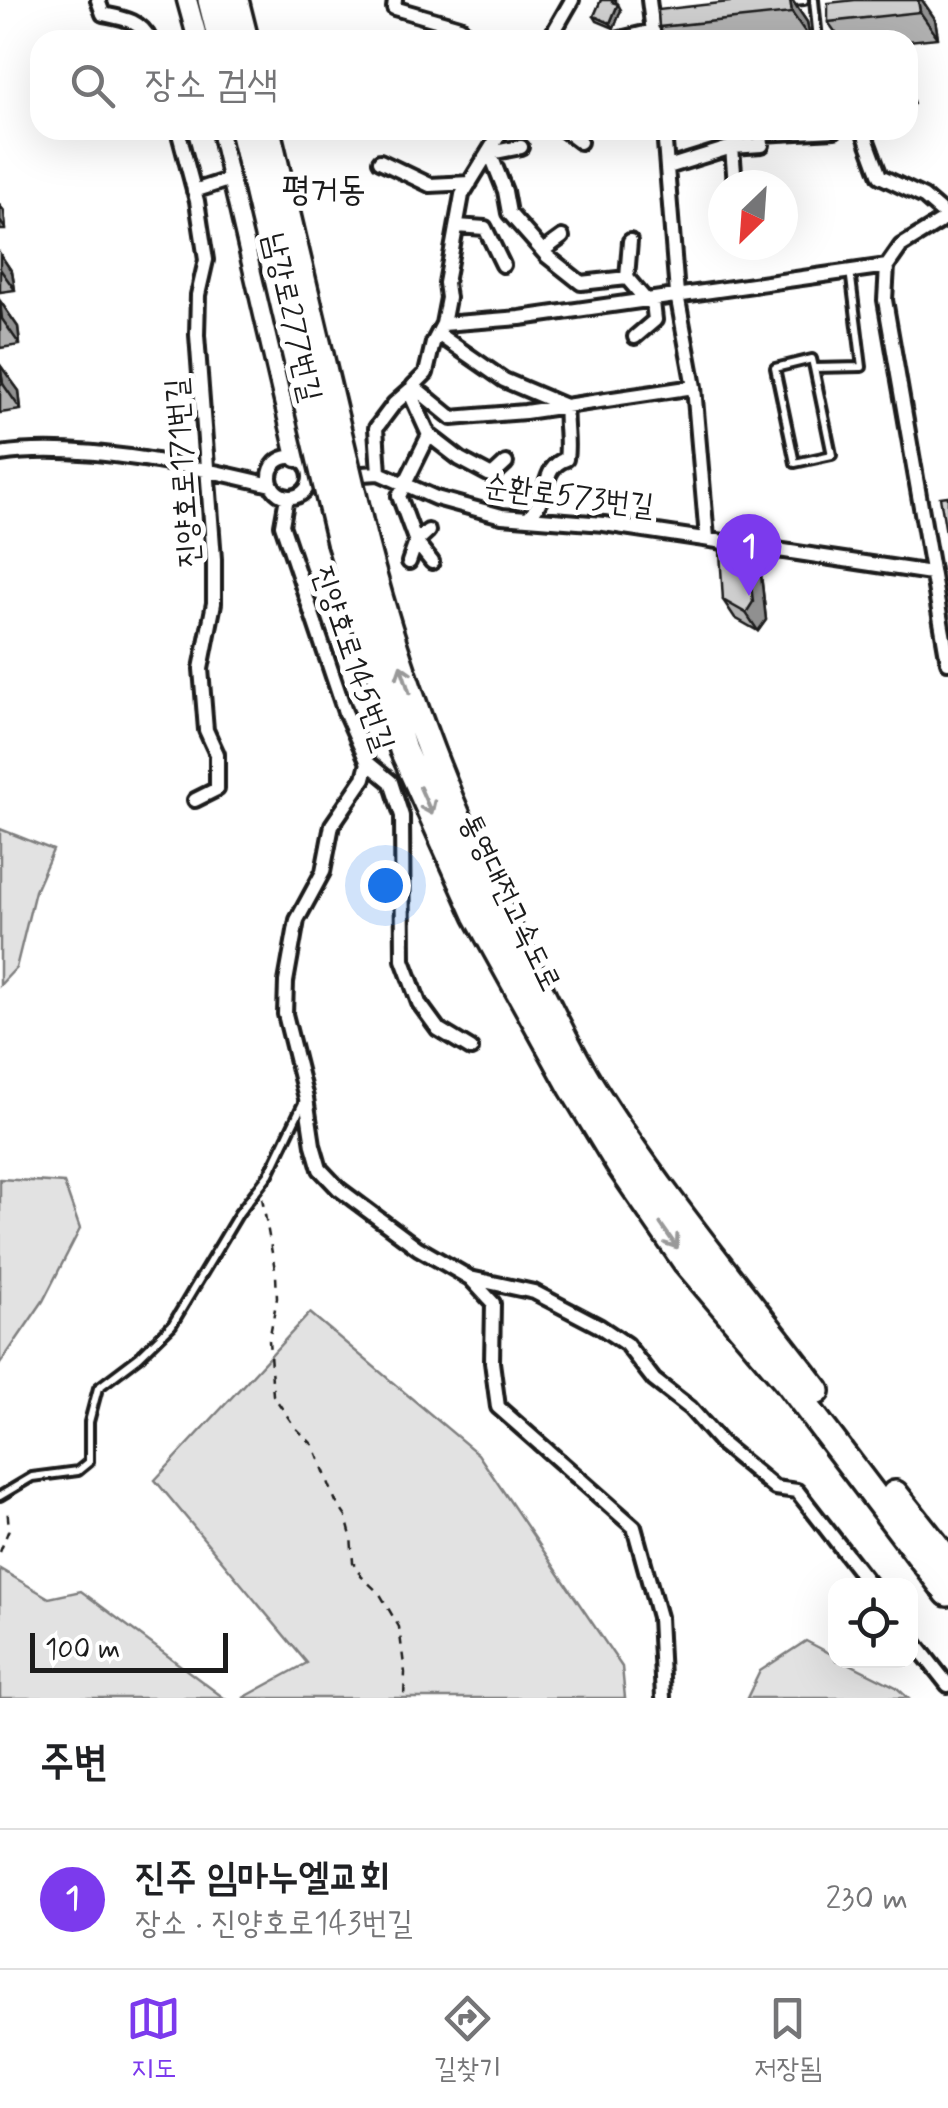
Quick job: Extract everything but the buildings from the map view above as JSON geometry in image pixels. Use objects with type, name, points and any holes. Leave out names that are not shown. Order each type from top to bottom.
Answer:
[{"type":"highway","points":[[212,0],[219,30]]},
{"type":"highway","points":[[234,0],[242,30]]},
{"type":"highway","name":"통영대전고속도로","points":[[246,140],[352,540],[403,750],[477,916],[562,1070],[620,1166],[686,1262],[787,1381],[948,1593]]},
{"type":"highway","name":"통영대전고속도로","points":[[269,140],[352,540],[378,600],[426,741],[496,906],[586,1078],[710,1257],[948,1561]]},
{"type":"street","points":[[98,0],[103,14],[130,19],[144,30]]},
{"type":"street","points":[[188,0],[196,30]]},
{"type":"street","points":[[395,0],[394,8],[462,30]]},
{"type":"street","points":[[555,30],[572,0]]},
{"type":"street","points":[[648,0],[652,30]]},
{"type":"street","name":"진양호로171번길","points":[[181,140],[206,260],[198,295],[197,335],[214,559],[214,604],[201,669],[206,730],[217,754],[217,789],[195,800]]},
{"type":"street","name":"남강로277번길","points":[[224,140],[297,457]]},
{"type":"street","points":[[379,472],[376,428],[394,404],[426,374],[448,298],[446,283],[462,196],[497,140]]},
{"type":"street","points":[[665,140],[677,294],[694,387],[707,538]]},
{"type":"street","points":[[668,167],[732,147],[762,145],[762,140]]},
{"type":"street","points":[[866,140],[880,176],[924,197],[947,217],[901,246],[886,266],[884,300],[948,662]]},
{"type":"street","points":[[490,153],[521,147]]},
{"type":"street","points":[[732,147],[734,170]]},
{"type":"street","points":[[490,153],[506,191],[510,213],[547,256],[582,283],[627,278]]},
{"type":"street","points":[[380,160],[430,185],[470,184]]},
{"type":"street","points":[[194,191],[234,178]]},
{"type":"street","points":[[457,226],[485,228],[503,265]]},
{"type":"street","points":[[544,250],[562,237]]},
{"type":"street","points":[[630,241],[627,278],[652,302],[656,320],[635,337]]},
{"type":"street","points":[[442,327],[886,266]]},
{"type":"street","points":[[442,327],[438,334],[504,380],[566,406]]},
{"type":"street","points":[[412,390],[452,418],[694,387]]},
{"type":"street","points":[[412,390],[430,435],[460,459],[492,476],[506,464]]},
{"type":"street","points":[[528,518],[542,500],[552,468],[566,459],[566,406]]},
{"type":"street","points":[[430,435],[399,496],[416,542],[432,562]]},
{"type":"street","points":[[0,454],[64,451],[208,470],[272,485],[287,497],[300,494],[311,478],[307,466],[297,457],[283,457],[272,466],[272,485]]},
{"type":"street","name":"순환로573번길","points":[[311,478],[379,472],[436,498],[502,516],[604,524],[931,573]]},
{"type":"street","name":"진양호로145번길","points":[[287,497],[282,525],[345,712],[368,763],[364,778],[332,825],[324,872],[297,920],[286,982],[285,1014],[306,1098],[312,1145],[320,1170],[339,1189],[404,1238],[470,1278]]},
{"type":"street","points":[[410,562],[416,542],[428,531]]},
{"type":"street","points":[[368,763],[391,782],[402,816],[403,960],[419,1004],[438,1029],[471,1049]]},
{"type":"street","points":[[470,1278],[534,1292],[626,1344],[654,1380],[690,1408],[722,1444],[775,1488],[797,1492],[864,1578]]},
{"type":"street","points":[[470,1278],[493,1303],[492,1362],[498,1407],[634,1528],[658,1617],[663,1698]]},
{"type":"street","points":[[918,1647],[948,1685]]},
{"type":"lane","points":[[768,4],[804,0]]},
{"type":"lane","points":[[814,0],[817,30]]},
{"type":"lane","points":[[814,368],[862,367],[850,269]]},
{"type":"lane","points":[[812,360],[814,368],[832,455],[795,463],[775,368],[812,360]]},
{"type":"lane","points":[[0,1499],[32,1478],[78,1471],[89,1462],[89,1422],[98,1388],[172,1325],[239,1212],[260,1186],[306,1098]]},
{"type":"path","points":[[260,1186],[276,1275],[277,1298],[268,1340],[272,1395],[314,1446],[346,1517],[352,1536],[353,1562],[380,1594],[399,1627],[404,1698]]},
{"type":"path","points":[[0,1499],[10,1510],[9,1529],[0,1552]]},
{"type":"shaded area","points":[[0,829],[53,850],[35,891],[16,968],[0,985]]},
{"type":"shaded area","points":[[0,1179],[64,1183],[80,1229],[43,1301],[0,1364]]},
{"type":"shaded area","points":[[310,1313],[478,1454],[622,1667],[625,1698],[243,1698],[307,1663],[155,1480]]},
{"type":"shaded area","points":[[0,1569],[49,1598],[81,1591],[224,1698],[0,1698]]},
{"type":"shaded area","points":[[806,1641],[828,1652],[828,1668],[858,1668],[896,1687],[908,1698],[747,1698],[760,1671]]},
{"type":"place","name":"진주 임마누엘교회","points":[[749,596]]},
{"type":"district","name":"평거동","points":[[324,188]]}]
